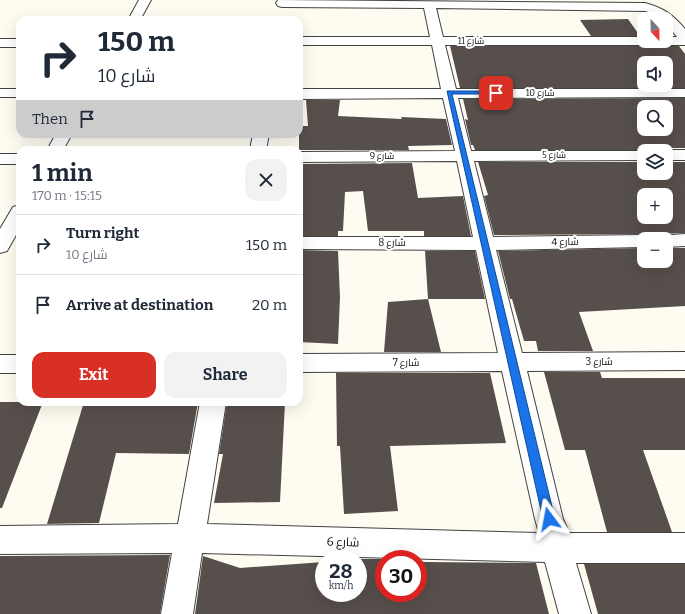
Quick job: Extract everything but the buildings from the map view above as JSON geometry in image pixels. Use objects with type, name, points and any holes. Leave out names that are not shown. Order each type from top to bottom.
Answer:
[{"type":"street","points":[[136,16],[145,0]]},
{"type":"street","points":[[429,5],[549,519],[559,548],[560,561],[574,614]]},
{"type":"street","points":[[282,6],[429,5],[645,7],[659,10],[664,13],[685,40]]},
{"type":"street","points":[[673,40],[685,40]]},
{"type":"street","name":"شارع 11","points":[[303,41],[637,41]]},
{"type":"street","points":[[0,57],[11,43]]},
{"type":"street","name":"شارع 10","points":[[303,94],[685,92]]},
{"type":"street","points":[[0,93],[16,93]]},
{"type":"street","name":"شارع 5","points":[[464,156],[637,155]]},
{"type":"street","points":[[673,155],[685,155]]},
{"type":"street","name":"شارع 9","points":[[303,157],[464,156]]},
{"type":"street","points":[[0,159],[16,159]]},
{"type":"street","points":[[5,244],[16,220]]},
{"type":"street","points":[[673,240],[685,240]]},
{"type":"street","name":"شارع 4","points":[[485,244],[637,241]]},
{"type":"street","name":"شارع 8","points":[[303,242],[485,244]]},
{"type":"street","name":"شارع 3","points":[[513,362],[685,361]]},
{"type":"street","name":"شارع 7","points":[[303,363],[513,362]]},
{"type":"street","points":[[0,364],[16,364]]},
{"type":"street","points":[[177,614],[212,406]]},
{"type":"street","name":"شارع 6","points":[[0,540],[191,538],[559,548],[685,548]]},
{"type":"route","points":[[496,93],[449,93],[549,519]]}]
